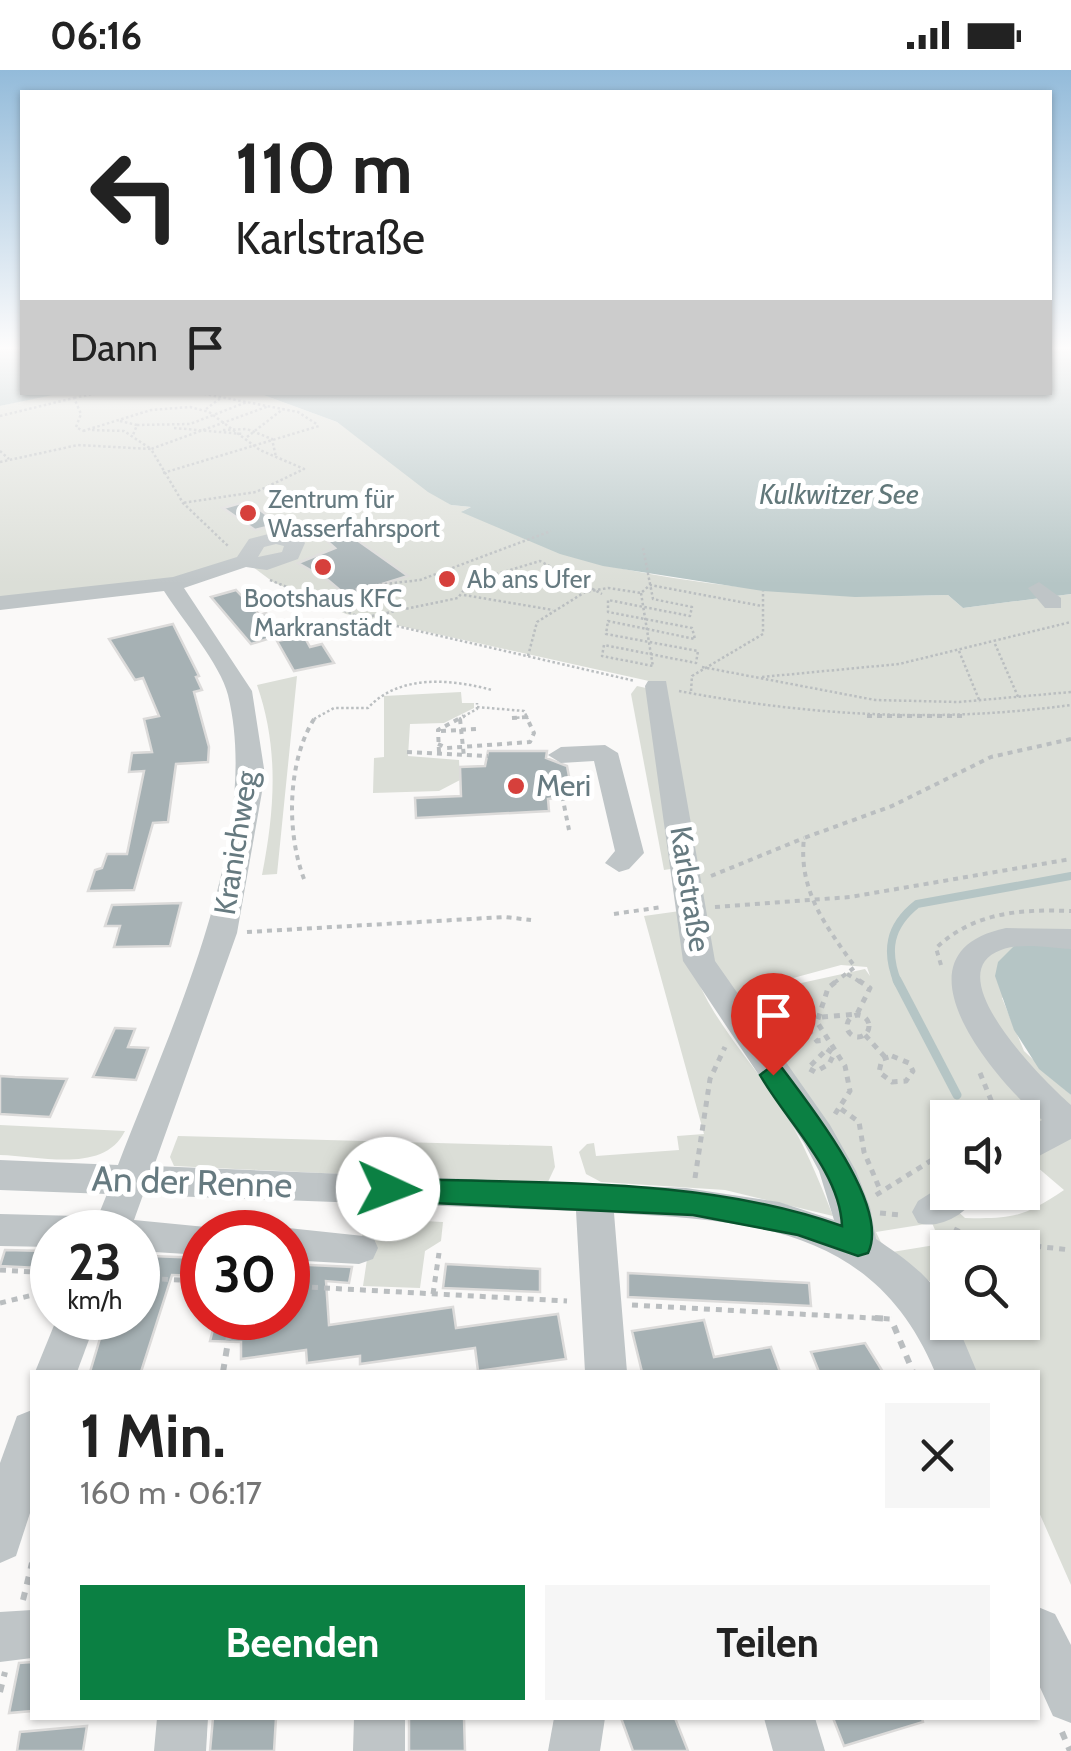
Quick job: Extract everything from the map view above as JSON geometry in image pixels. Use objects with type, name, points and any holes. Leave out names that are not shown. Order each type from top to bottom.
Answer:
[{"type":"street","points":[[0,603],[176,583],[245,561]]},
{"type":"street","name":"Kranichweg","points":[[119,1210],[222,933],[252,775],[240,691],[172,588],[176,583]]},
{"type":"street","name":"Karlstraße","points":[[655,676],[699,961],[716,993],[818,1138],[932,1316],[955,1370]]},
{"type":"street","points":[[561,756],[605,753],[630,854],[619,863]]},
{"type":"street","points":[[1040,1140],[1069,1123],[1006,1064],[965,990],[969,960],[983,944],[1014,938],[1071,938]]},
{"type":"street","name":"An der Renne","points":[[0,1175],[594,1196],[693,1203],[800,1223],[865,1215]]},
{"type":"street","points":[[594,1196],[606,1370]]},
{"type":"street","points":[[0,1230],[30,1231]]},
{"type":"street","points":[[310,1245],[359,1248]]},
{"type":"street","points":[[57,1370],[68,1340]]},
{"type":"street","points":[[0,1540],[30,1437]]},
{"type":"street","points":[[0,1637],[30,1634]]},
{"type":"street","points":[[1040,1634],[1071,1698]]},
{"type":"street","points":[[180,1751],[183,1720]]},
{"type":"street","points":[[380,1720],[380,1751]]},
{"type":"street","points":[[574,1751],[580,1720]]},
{"type":"street","points":[[790,1720],[798,1751]]},
{"type":"path","points":[[78,427],[133,435],[152,449],[180,503],[273,582],[314,602],[362,618],[528,656],[655,676]]},
{"type":"path","points":[[84,431],[96,427]]},
{"type":"path","points":[[133,435],[138,427]]},
{"type":"path","points":[[179,427],[202,431],[236,428],[272,439]]},
{"type":"path","points":[[0,462],[78,445],[152,449],[209,427]]},
{"type":"path","points":[[217,431],[246,436],[261,427]]},
{"type":"path","points":[[163,474],[204,468],[272,439],[314,427]]},
{"type":"path","points":[[180,503],[256,492],[304,469],[256,446],[236,428]]},
{"type":"path","points":[[272,439],[276,457]]},
{"type":"path","points":[[0,451],[8,459]]},
{"type":"path","points":[[314,602],[367,586],[420,580],[551,531]]},
{"type":"path","points":[[643,548],[653,600],[692,607],[690,616],[608,600],[608,612],[692,628],[694,639],[608,622],[606,634],[698,651],[696,663],[604,645],[602,656],[690,693],[783,709],[910,720],[960,720],[1071,705]]},
{"type":"path","points":[[464,594],[470,582],[495,578],[540,561],[602,594]]},
{"type":"path","points":[[528,656],[537,622],[588,588],[604,585],[640,593],[650,586],[762,606]]},
{"type":"path","points":[[690,693],[692,676],[763,634],[763,592]]},
{"type":"path","points":[[640,593],[655,676]]},
{"type":"path","points":[[362,618],[464,594],[554,611]]},
{"type":"path","points":[[757,678],[899,664],[1070,622]]},
{"type":"path","points":[[995,642],[994,652],[1019,699]]},
{"type":"path","points":[[960,650],[980,702]]},
{"type":"path","points":[[702,668],[847,697],[980,702],[1071,692]]},
{"type":"path","points":[[304,879],[293,862],[297,759],[314,717],[329,707],[368,708],[376,695],[391,687],[475,684],[492,690]]},
{"type":"path","points":[[438,731],[477,705],[518,708],[528,717],[534,733],[530,742],[438,744]]},
{"type":"path","points":[[512,718],[528,717]]},
{"type":"path","points":[[460,719],[464,758]]},
{"type":"path","points":[[438,731],[476,729]]},
{"type":"path","points":[[438,731],[438,752]]},
{"type":"path","points":[[691,898],[804,838],[892,806],[990,757],[1071,740]]},
{"type":"path","points":[[407,752],[438,752],[464,758],[488,756]]},
{"type":"path","points":[[553,796],[589,793],[586,779]]},
{"type":"path","points":[[562,795],[569,830]]},
{"type":"path","points":[[804,838],[799,862],[811,904],[855,968],[828,988],[818,1022],[850,1091],[818,1138]]},
{"type":"path","points":[[614,914],[691,898],[811,904],[899,894],[1071,858]]},
{"type":"path","points":[[222,933],[506,917],[531,920]]},
{"type":"path","points":[[847,974],[870,988],[857,1014],[848,1017]]},
{"type":"path","points":[[716,993],[752,990],[787,1006],[817,1040],[828,1040]]},
{"type":"path","points":[[820,1016],[858,1016],[871,1023],[871,1032],[865,1035]]},
{"type":"path","points":[[848,1017],[846,1030],[865,1035],[885,1058],[909,1063],[912,1077],[899,1082],[883,1077],[877,1065],[885,1058]]},
{"type":"path","points":[[693,1203],[710,1079],[735,1019]]},
{"type":"path","points":[[821,1051],[836,1054],[829,1064],[815,1072],[808,1068],[821,1051]]},
{"type":"path","points":[[840,1108],[859,1122],[864,1152],[865,1215]]},
{"type":"path","points":[[865,1215],[930,1164]]},
{"type":"path","points":[[865,1215],[894,1215],[930,1206]]},
{"type":"path","points":[[945,1210],[943,1224],[978,1240],[1071,1250]]},
{"type":"path","points":[[432,1294],[439,1252]]},
{"type":"path","points":[[0,1270],[30,1272]]},
{"type":"path","points":[[0,1303],[30,1296]]},
{"type":"path","points":[[222,1370],[228,1340]]},
{"type":"shaded area","points":[[0,427],[344,427],[451,505],[471,507],[463,511],[556,549],[614,567],[780,591],[948,595],[963,608],[1071,594],[1071,946],[1002,998],[1024,1051],[1071,1095],[1071,1585],[1040,1515],[1040,1370],[975,1370],[962,1340],[1040,1340],[1040,1230],[935,1230],[932,1223],[876,1232],[886,1253],[930,1246],[930,1281],[857,1244],[856,1209],[716,993],[689,885],[649,681],[346,614],[273,582],[245,561],[176,583],[0,603]],"holes":[[[841,965],[867,967],[870,976],[865,969],[783,987],[740,1003],[734,994]]]},
{"type":"shaded area","points":[[297,676],[277,874],[262,875],[273,779],[269,732],[257,685]]},
{"type":"shaded area","points":[[637,686],[646,688],[677,868],[664,870],[631,694]]},
{"type":"shaded area","points":[[461,692],[462,703],[474,703],[474,708],[444,723],[410,724],[408,756],[459,760],[460,780],[439,791],[373,793],[374,758],[384,757],[384,696]]},
{"type":"shaded area","points":[[680,911],[685,942],[704,993],[788,1118],[833,1216],[725,1190],[601,1182],[586,1174],[579,1152],[587,1144],[594,1143],[596,1156],[679,1150],[677,1136],[704,1134],[644,916]]},
{"type":"shaded area","points":[[0,1125],[125,1131],[102,1153],[70,1160],[0,1155]]},
{"type":"shaded area","points":[[178,1136],[552,1146],[555,1167],[547,1184],[174,1166],[170,1157]]},
{"type":"shaded area","points":[[366,1218],[443,1222],[441,1241],[425,1251],[420,1288],[363,1286],[369,1246],[360,1245]]},
{"type":"water","name":"Kulkwitzer See","points":[[344,427],[1071,427],[1071,594],[963,608],[948,595],[855,597],[763,591],[603,566],[560,554],[461,512],[471,507],[451,505]]},
{"type":"water","points":[[1014,946],[1071,946],[1071,1095],[1039,1069],[1014,1030],[995,976],[998,962]]},
{"type":"building","name":"Zentrum für Wasserfahrsport","points":[[248,501],[279,524],[255,530],[223,508]]},
{"type":"building","points":[[350,535],[408,576],[366,589],[382,602],[361,608],[328,580],[298,563],[335,548],[327,541]]},
{"type":"building","points":[[236,590],[260,615],[266,613],[287,633],[251,644],[211,597]]},
{"type":"building","points":[[173,624],[199,676],[196,677],[202,690],[194,692],[209,747],[208,762],[176,764],[168,822],[153,823],[134,890],[88,891],[95,870],[102,868],[107,854],[127,854],[144,771],[129,772],[132,753],[152,752],[144,719],[159,716],[143,678],[135,680],[109,639]]},
{"type":"building","points":[[304,636],[310,647],[322,644],[334,663],[294,671],[277,641]]},
{"type":"building","name":"Meri","points":[[488,751],[547,751],[546,758],[567,766],[572,792],[553,793],[554,798],[548,799],[549,811],[416,818],[415,798],[461,796],[460,767],[485,766]]},
{"type":"building","points":[[181,903],[170,946],[114,947],[120,926],[105,926],[112,905]]},
{"type":"building","points":[[115,1028],[135,1029],[128,1047],[148,1048],[136,1080],[93,1077]]},
{"type":"building","points":[[0,1076],[67,1079],[50,1117],[0,1114]]},
{"type":"building","points":[[5,1250],[30,1251],[30,1268],[0,1266]]},
{"type":"building","points":[[160,1256],[180,1257],[180,1275],[172,1275],[160,1313]]},
{"type":"building","points":[[446,1264],[540,1269],[540,1292],[443,1288]]},
{"type":"building","points":[[310,1265],[352,1267],[349,1283],[326,1281],[329,1325],[453,1307],[456,1328],[558,1314],[566,1359],[478,1370],[475,1348],[360,1364],[360,1356],[307,1363],[306,1350],[241,1359],[241,1342],[210,1341],[310,1340]]},
{"type":"building","points":[[628,1273],[809,1283],[811,1306],[628,1297]]},
{"type":"building","points":[[704,1320],[714,1357],[771,1347],[779,1370],[642,1370],[632,1331]]},
{"type":"building","points":[[100,1340],[151,1340],[142,1370],[91,1370]]},
{"type":"building","points":[[865,1343],[882,1370],[818,1370],[811,1352]]},
{"type":"building","points":[[30,1662],[30,1711],[9,1713],[19,1663]]},
{"type":"building","points":[[213,1720],[276,1720],[274,1751],[210,1751]]},
{"type":"building","points":[[409,1720],[464,1720],[465,1751],[409,1751]]},
{"type":"building","points":[[622,1720],[676,1720],[688,1751],[633,1751]]},
{"type":"building","points":[[834,1720],[922,1720],[923,1722],[844,1746]]},
{"type":"building","points":[[87,1726],[83,1751],[17,1751],[20,1732]]},
{"type":"waterway","points":[[897,981],[892,940],[900,921],[917,904],[1071,876]]},
{"type":"waterway","points":[[897,981],[957,1095]]},
{"type":"place","name":"Zentrum für Wasserfahrsport","points":[[248,513]]},
{"type":"place","name":"Bootshaus KFC Markranstädt","points":[[323,567]]},
{"type":"place","name":"Ab ans Ufer","points":[[447,579]]},
{"type":"place","name":"Meri","points":[[516,786]]},
{"type":"route","points":[[388,1189],[693,1203],[800,1223],[858,1244],[856,1209],[818,1138],[773,1075]]}]
